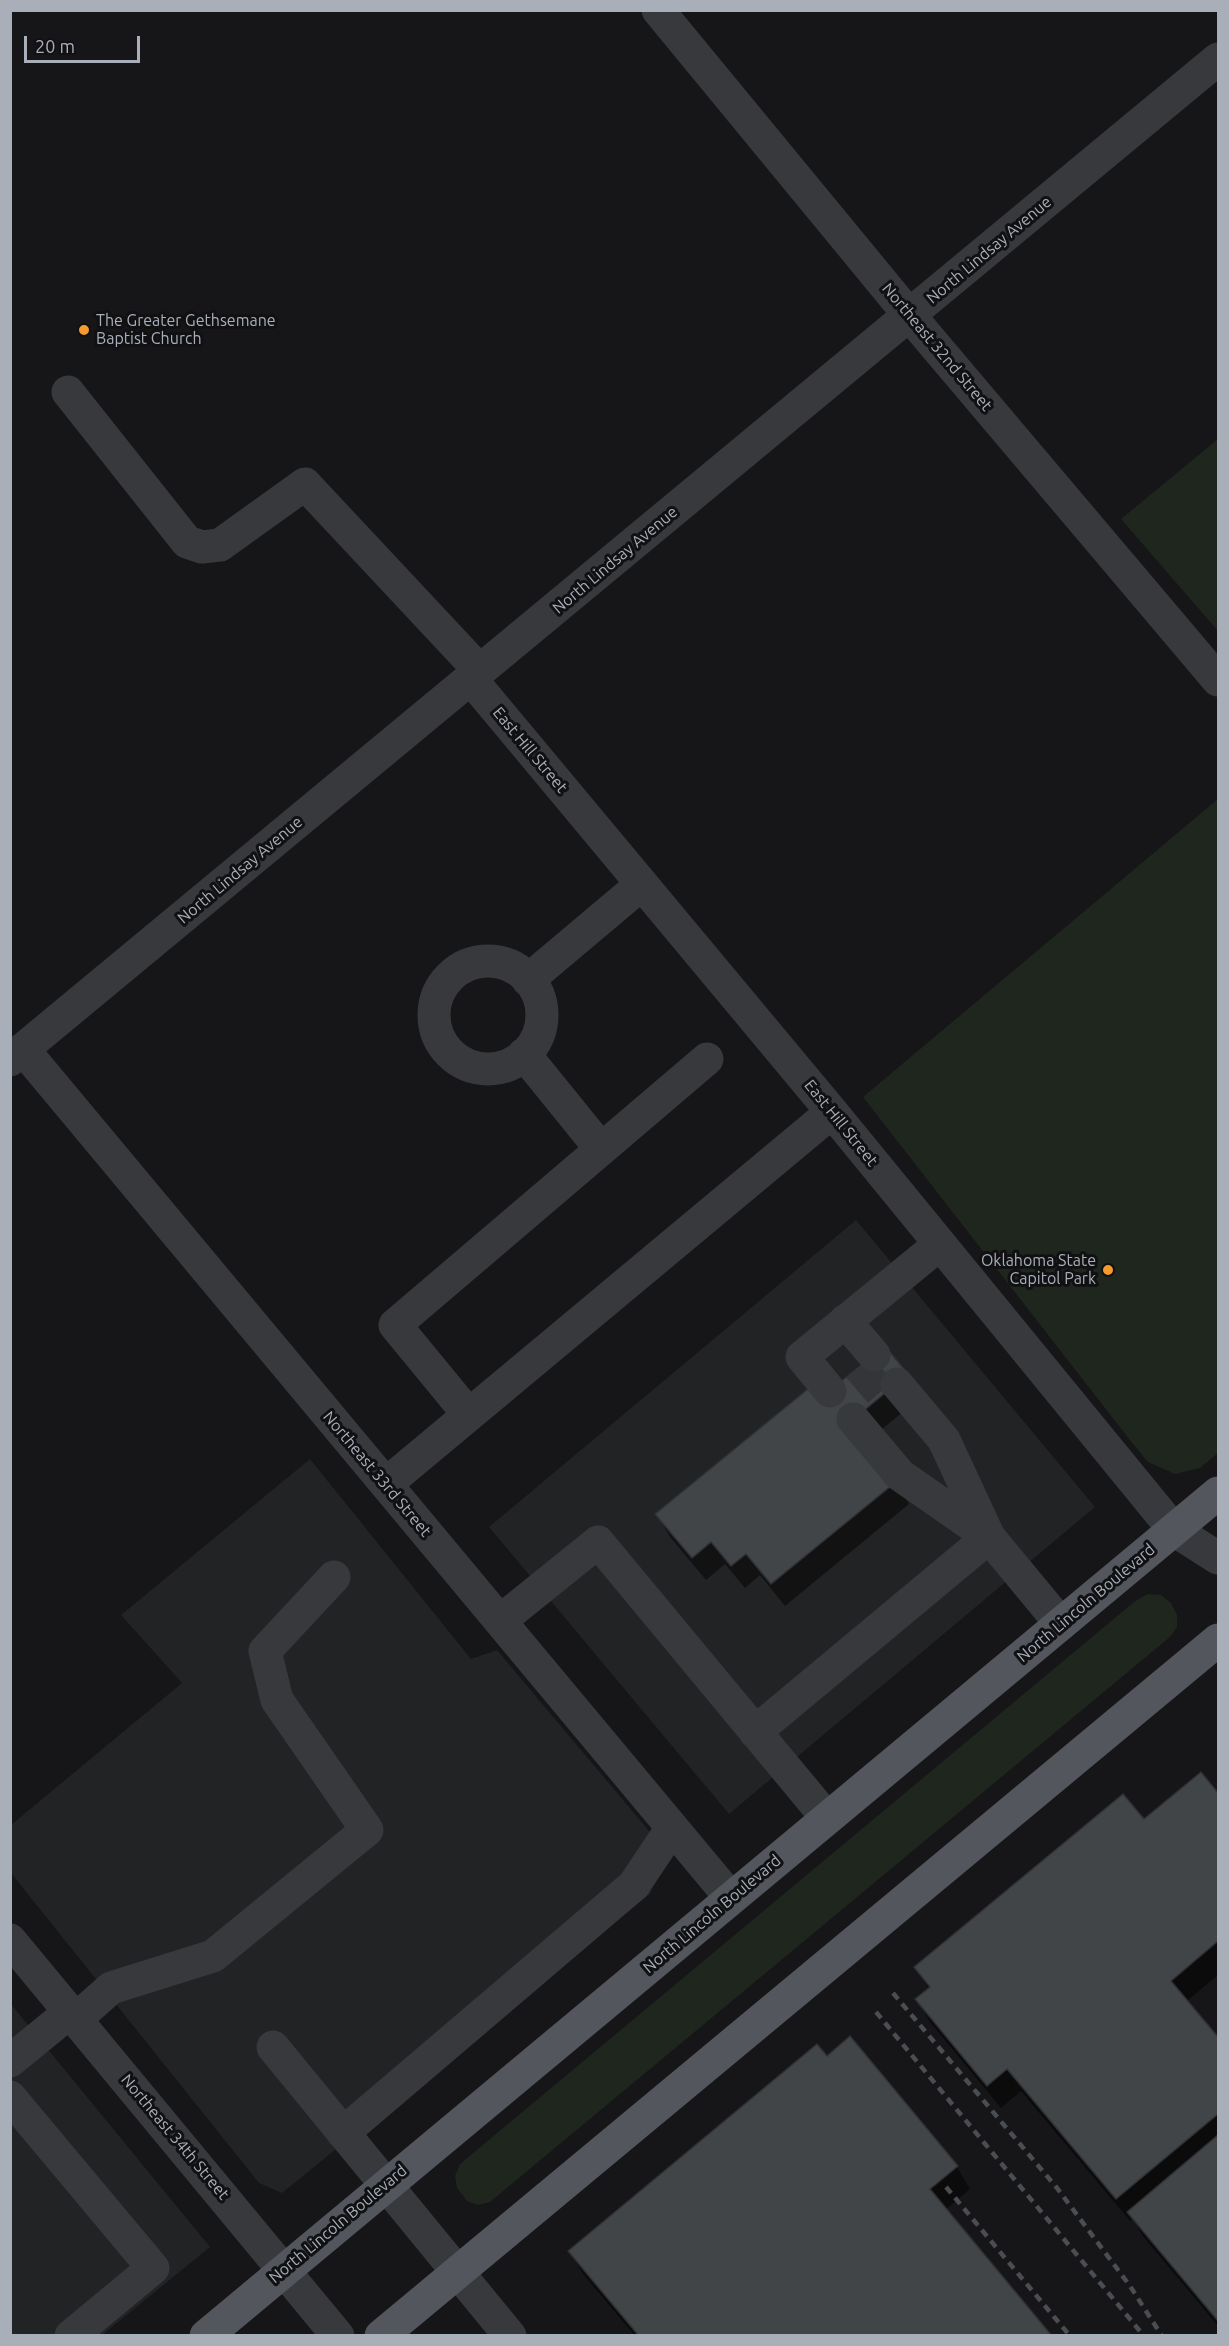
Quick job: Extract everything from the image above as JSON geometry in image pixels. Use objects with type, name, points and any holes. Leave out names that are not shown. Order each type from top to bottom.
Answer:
[{"type":"main road","name":"North Lincoln Boulevard","points":[[206,2336],[1218,1493]]},
{"type":"main road","points":[[381,2336],[1218,1640]]},
{"type":"street","name":"Northeast 32nd Street","points":[[658,10],[910,316],[1218,680]]},
{"type":"street","name":"North Lindsay Avenue","points":[[17,1055],[1218,59]]},
{"type":"street","name":"East Hill Street","points":[[68,392],[187,542],[202,548],[220,545],[305,484],[475,675],[642,884],[1174,1530],[1218,1558]]},
{"type":"street","points":[[528,980],[642,884]]},
{"type":"street","points":[[487,961],[503,963],[519,970],[528,980],[538,998],[542,1014],[540,1031],[532,1046],[524,1054],[505,1066],[489,1069],[472,1066],[457,1059],[444,1048],[437,1032],[434,1016],[436,999],[443,984],[455,972],[470,963],[487,961]]},
{"type":"street","points":[[524,1054],[601,1149]]},
{"type":"street","name":"Northeast 33rd Street","points":[[17,1055],[386,1484],[731,1898]]},
{"type":"street","points":[[469,1415],[395,1325],[707,1059]]},
{"type":"street","points":[[386,1484],[832,1112]]},
{"type":"street","points":[[830,1333],[852,1373],[802,1357],[830,1333],[940,1244]]},
{"type":"street","points":[[989,1537],[900,1475],[875,1401],[944,1440],[989,1537],[1061,1624]]},
{"type":"street","points":[[755,1732],[989,1537]]},
{"type":"street","points":[[500,1621],[597,1542],[827,1818]]},
{"type":"street","points":[[10,2061],[111,1988],[213,1956],[367,1830],[277,1700],[265,1651],[334,1577]]},
{"type":"street","points":[[343,2133],[634,1885],[672,1828]]},
{"type":"street","name":"Northeast 34th Street","points":[[10,1940],[338,2336]]},
{"type":"street","points":[[273,2047],[510,2336]]},
{"type":"street","points":[[10,2097],[153,2268],[71,2336]]},
{"type":"shaded area","points":[[1218,439],[1218,631],[1121,519]]},
{"type":"shaded area","name":"Oklahoma State Capitol Park","points":[[1218,799],[1218,1453],[1200,1468],[1175,1474],[1148,1462],[1133,1444],[863,1097]]},
{"type":"shaded area","points":[[856,1220],[1095,1507],[729,1814],[489,1527]]},
{"type":"shaded area","points":[[310,1459],[471,1659],[497,1650],[670,1856],[661,1863],[650,1894],[282,2193],[259,2183],[11,1873],[11,1825],[182,1683],[121,1615]]},
{"type":"shaded area","points":[[1147,1594],[1161,1595],[1171,1603],[1177,1615],[1177,1627],[1170,1637],[490,2202],[478,2205],[467,2201],[457,2188],[455,2176],[460,2164],[1134,1602]]},
{"type":"shaded area","points":[[10,2003],[210,2247],[102,2335],[11,2335]]},
{"type":"building","points":[[885,1346],[908,1374],[850,1422],[897,1481],[771,1584],[746,1554],[731,1566],[711,1542],[692,1558],[655,1514],[814,1384],[824,1395]]},
{"type":"building","points":[[1201,1772],[1218,1793],[1218,1941],[1171,1981],[1218,2037],[1218,2114],[1116,2199],[1007,2069],[987,2086],[915,1999],[930,1987],[914,1967],[1123,1794],[1144,1819]]},
{"type":"building","points":[[850,2036],[958,2166],[930,2189],[1052,2336],[639,2336],[568,2251],[817,2044],[827,2056]]},
{"type":"building","points":[[1218,2135],[1218,2321],[1127,2212]]},
{"type":"tunnel","points":[[859,1367],[883,1395]]},
{"type":"railway","points":[[893,1993],[1057,2188],[1130,2286],[1162,2336]]},
{"type":"railway","points":[[876,2012],[1144,2336]]},
{"type":"railway","points":[[946,2187],[1070,2336]]},
{"type":"place","name":"The Greater Gethsemane Baptist Church","points":[[84,330]]},
{"type":"place","name":"Oklahoma State Capitol Park","points":[[1108,1270]]}]
